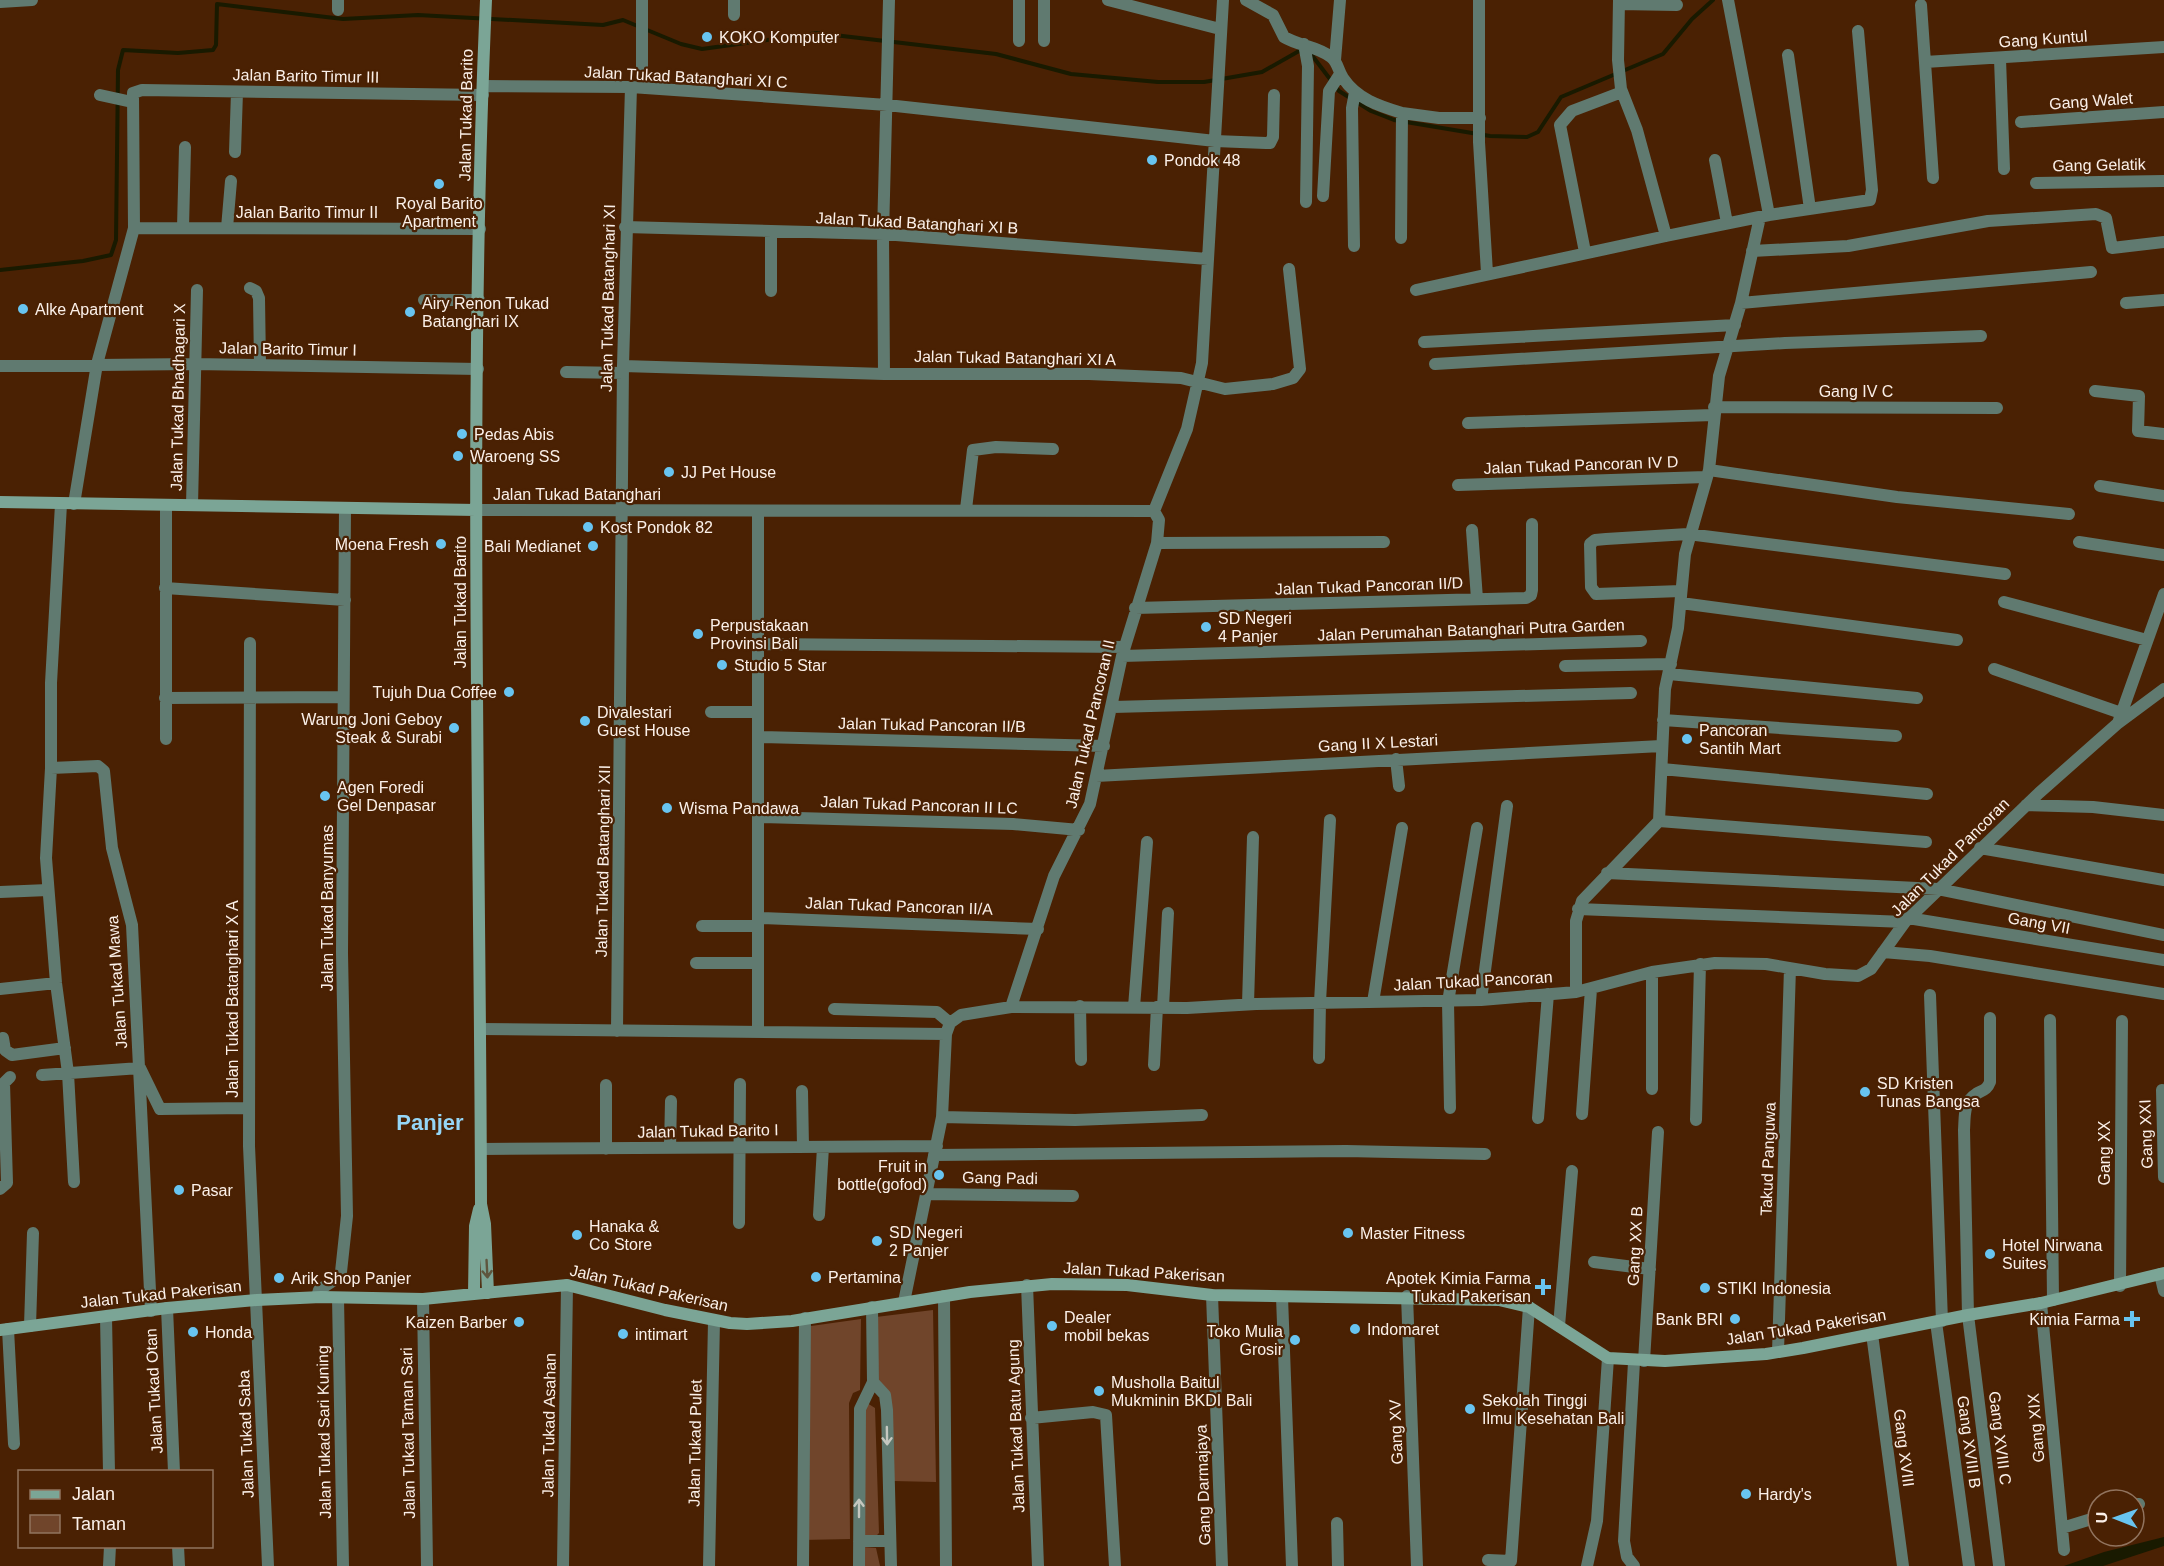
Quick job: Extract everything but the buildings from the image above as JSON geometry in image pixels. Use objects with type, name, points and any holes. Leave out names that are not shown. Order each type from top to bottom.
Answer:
[{"type":"street","points":[[0,2],[32,0]]},
{"type":"street","name":"Jalan Tukad Batanghari XI","points":[[623,510],[625,227],[642,32],[642,0]]},
{"type":"street","points":[[734,0],[734,15]]},
{"type":"street","points":[[884,374],[883,234],[889,0]]},
{"type":"street","points":[[1018,41],[1019,0]]},
{"type":"street","points":[[1044,0],[1044,41]]},
{"type":"street","points":[[1108,0],[1220,29]]},
{"type":"street","points":[[1154,511],[1187,429],[1199,381],[1223,0]]},
{"type":"street","points":[[1246,0],[1273,15],[1284,37],[1306,50],[1319,49],[1335,60]]},
{"type":"street","points":[[1340,0],[1335,60],[1339,75],[1354,93],[1402,115],[1480,122]]},
{"type":"street","points":[[1479,0],[1479,142],[1487,273]]},
{"type":"street","points":[[1576,992],[1578,909],[1590,890],[1659,821],[1663,720],[1689,534],[1707,474],[1714,411],[1727,348],[1741,303],[1752,251],[1764,216],[1728,0]]},
{"type":"street","points":[[1666,236],[1640,140],[1621,91],[1618,70],[1619,2],[1677,5]]},
{"type":"street","name":"Jalan Tukad Barito","points":[[486,3],[476,510],[480,1149],[481,1204],[485,1224],[488,1293]]},
{"type":"street","points":[[1921,5],[1933,178]]},
{"type":"street","points":[[1416,290],[1585,252],[1764,216],[1865,202],[1872,197],[1858,31]]},
{"type":"street","name":"Gang Kuntul","points":[[1925,62],[2164,47]]},
{"type":"street","points":[[1306,50],[1306,202]]},
{"type":"street","points":[[1788,55],[1810,209]]},
{"type":"street","points":[[2000,59],[2004,169]]},
{"type":"street","points":[[1323,196],[1329,91],[1339,75]]},
{"type":"street","name":"Jalan Tukad Batanghari XI C","points":[[483,91],[636,87],[887,105],[1215,141],[1270,143],[1273,137],[1274,95]]},
{"type":"street","name":"Jalan Barito Timur III","points":[[134,228],[119,98],[142,90],[483,91]]},
{"type":"street","points":[[1585,252],[1560,125],[1572,111],[1621,91]]},
{"type":"street","points":[[235,152],[237,92]]},
{"type":"street","points":[[1354,93],[1352,108],[1354,246]]},
{"type":"street","name":"Gang Walet","points":[[2021,122],[2164,112]]},
{"type":"street","points":[[1401,238],[1402,115]]},
{"type":"street","points":[[183,228],[185,147]]},
{"type":"street","points":[[1715,160],[1727,224]]},
{"type":"street","points":[[227,228],[231,181]]},
{"type":"street","name":"Gang Gelatik","points":[[2036,183],[2164,181]]},
{"type":"street","points":[[1752,251],[1848,246],[1988,221],[2096,214],[2106,218],[2112,248],[2164,242]]},
{"type":"street","name":"Jalan Tukad Batanghari XI B","points":[[625,227],[883,234],[1208,259]]},
{"type":"street","points":[[74,1182],[68,1074],[56,983],[46,858],[51,768],[51,682],[67,504],[97,364],[134,228]]},
{"type":"street","name":"Jalan Barito Timur II","points":[[134,228],[480,229]]},
{"type":"street","points":[[771,232],[771,291]]},
{"type":"street","name":"Jalan Tukad Batanghari XI A","points":[[566,372],[623,370],[1089,374],[1199,381],[1225,389],[1273,384],[1289,380],[1298,374],[1298,350],[1289,269]]},
{"type":"street","points":[[1741,303],[2091,272]]},
{"type":"street","points":[[250,288],[256,291],[259,298],[260,365]]},
{"type":"street","name":"Jalan Tukad Bhadhagari X","points":[[192,505],[196,290]]},
{"type":"street","points":[[424,300],[479,300]]},
{"type":"street","points":[[2126,303],[2164,300]]},
{"type":"street","points":[[1424,342],[1735,325]]},
{"type":"street","points":[[1435,364],[1785,343],[1981,336]]},
{"type":"street","name":"Jalan Barito Timur I","points":[[0,366],[194,364],[478,369]]},
{"type":"street","points":[[2095,391],[2139,396],[2138,431],[2164,434]]},
{"type":"street","name":"Gang IV C","points":[[1468,423],[1714,411],[1997,408]]},
{"type":"street","points":[[966,509],[973,450],[996,447],[1053,448]]},
{"type":"street","name":"Jalan Tukad Pancoran IV D","points":[[1458,485],[1707,474],[2069,514]]},
{"type":"street","points":[[2100,486],[2164,496]]},
{"type":"street","name":"Jalan Tukad Batanghari","points":[[0,502],[476,510],[1154,511]]},
{"type":"street","points":[[166,506],[166,740]]},
{"type":"street","name":"Jalan Tukad Banyumas","points":[[317,1297],[319,1290],[336,1279],[340,1272],[347,1216],[342,953],[345,507]]},
{"type":"street","name":"Jalan Tukad Batanghari XII","points":[[617,1031],[623,510]]},
{"type":"street","points":[[758,511],[758,1031]]},
{"type":"street","name":"Jalan Tukad Pancoran II","points":[[1011,1007],[1054,876],[1090,804],[1123,652],[1157,543],[1159,520],[1154,511]]},
{"type":"street","name":"Jalan Tukad Pancoran II/D","points":[[1135,608],[1526,598],[1531,595],[1532,524]]},
{"type":"street","points":[[1472,530],[1477,599]]},
{"type":"street","points":[[1957,640],[1681,597],[1596,594],[1591,587],[1590,544],[1595,540],[1689,534],[2005,574]]},
{"type":"street","points":[[1157,543],[1384,542]]},
{"type":"street","points":[[2079,542],[2164,555]]},
{"type":"street","points":[[165,588],[345,600]]},
{"type":"street","points":[[1994,669],[2119,718],[2164,594]]},
{"type":"street","points":[[2004,602],[2147,640]]},
{"type":"street","name":"Jalan Perumahan Batanghari Putra Garden","points":[[1123,652],[1641,642]]},
{"type":"street","name":"Jalan Tukad Batanghari X A","points":[[250,643],[249,1108],[257,1300]]},
{"type":"street","points":[[758,644],[1123,652]]},
{"type":"street","points":[[1565,666],[1670,669],[1917,698]]},
{"type":"street","name":"Jalan Tukad Pancoran","points":[[948,1028],[961,1015],[1011,1007],[1448,1002],[1576,992],[1652,972],[1700,964],[1766,964],[1826,974],[1858,976],[1871,969],[1907,920],[1980,848],[2119,718],[2164,689]]},
{"type":"street","points":[[1113,706],[1631,693]]},
{"type":"street","points":[[165,698],[342,697]]},
{"type":"street","points":[[711,712],[758,712]]},
{"type":"street","points":[[1663,720],[1896,736]]},
{"type":"street","name":"Jalan Tukad Pancoran II/B","points":[[758,737],[1104,746]]},
{"type":"street","name":"Gang II X Lestari","points":[[1096,776],[1661,746]]},
{"type":"street","points":[[1396,759],[1399,786]]},
{"type":"street","name":"Jalan Tukad Mawa","points":[[51,768],[98,766],[104,771],[111,849],[132,925],[151,1311]]},
{"type":"street","points":[[1662,769],[1927,794]]},
{"type":"street","points":[[2026,805],[2093,807],[2164,815]]},
{"type":"street","points":[[1481,1000],[1507,806]]},
{"type":"street","name":"Jalan Tukad Pancoran II LC","points":[[758,817],[1013,824],[1079,830]]},
{"type":"street","points":[[1319,1058],[1330,820]]},
{"type":"street","points":[[1659,821],[1926,842]]},
{"type":"street","points":[[1372,1002],[1402,828]]},
{"type":"street","points":[[1450,1108],[1448,1002],[1477,828]]},
{"type":"street","points":[[1248,1004],[1253,837]]},
{"type":"street","points":[[1134,1007],[1147,842]]},
{"type":"street","points":[[1980,848],[2164,879]]},
{"type":"street","points":[[1607,873],[1938,890],[2164,935]]},
{"type":"street","points":[[0,892],[48,890]]},
{"type":"street","name":"Gang VII","points":[[1578,909],[1907,920],[2164,960]]},
{"type":"street","points":[[1155,1065],[1168,914]]},
{"type":"street","name":"Jalan Tukad Pancoran II/A","points":[[702,926],[758,922],[1038,929]]},
{"type":"street","points":[[1883,952],[1930,956],[2164,994]]},
{"type":"street","points":[[696,963],[758,963]]},
{"type":"street","points":[[1696,1120],[1700,964]]},
{"type":"street","name":"Takud Panguwa","points":[[1778,1352],[1790,968]]},
{"type":"street","points":[[1652,972],[1652,1089]]},
{"type":"street","points":[[0,989],[56,983]]},
{"type":"street","points":[[1582,1113],[1591,989]]},
{"type":"street","points":[[1538,1118],[1548,994]]},
{"type":"street","name":"Gang XVIII B","points":[[1930,995],[1939,1321],[1969,1566]]},
{"type":"street","points":[[1080,1006],[1081,1060]]},
{"type":"street","points":[[834,1009],[937,1012],[948,1028],[942,1117],[904,1296]]},
{"type":"street","name":"Gang XVIII C","points":[[1990,1018],[1990,1082],[1985,1090],[1973,1095],[1966,1103],[1965,1110],[1968,1315],[1999,1565]]},
{"type":"street","name":"Gang XIX","points":[[2050,1020],[2047,1302],[2064,1550]]},
{"type":"street","name":"Gang XX","points":[[2120,1286],[2122,1020]]},
{"type":"street","points":[[480,1029],[758,1031],[948,1028]]},
{"type":"street","points":[[3,1038],[5,1050],[12,1055],[65,1048]]},
{"type":"street","points":[[140,1068],[160,1109],[249,1108]]},
{"type":"street","name":"Jalan Tukad Mawa","points":[[42,1075],[140,1068]]},
{"type":"street","points":[[0,1189],[7,1183],[4,1083],[10,1077]]},
{"type":"street","points":[[739,1223],[740,1084]]},
{"type":"street","points":[[606,1085],[606,1149]]},
{"type":"street","name":"Gang XXI","points":[[2162,1090],[2164,1177]]},
{"type":"street","points":[[802,1091],[803,1147]]},
{"type":"street","points":[[670,1148],[671,1101]]},
{"type":"street","points":[[942,1117],[1075,1120],[1202,1115]]},
{"type":"street","name":"Gang XX B","points":[[1634,1566],[1627,1557],[1624,1540],[1639,1362],[1650,1269],[1658,1132]]},
{"type":"street","points":[[819,1215],[823,1147]]},
{"type":"street","name":"Jalan Tukad Barito I","points":[[480,1149],[823,1147],[935,1151],[1346,1151],[1485,1154]]},
{"type":"street","points":[[1559,1326],[1572,1171]]},
{"type":"street","name":"Gang Padi","points":[[926,1194],[1073,1196]]},
{"type":"street","name":"Jalan Tukad Barito","points":[[474,1294],[475,1226],[481,1204]]},
{"type":"street","points":[[30,1326],[33,1233]]},
{"type":"street","points":[[1594,1262],[1650,1269]]},
{"type":"street","points":[[2162,1274],[2164,1291]]},
{"type":"street","name":"Jalan Tukad Pakerisan","points":[[4,1330],[167,1308],[257,1300],[317,1297],[423,1299],[567,1285],[714,1321],[757,1324],[872,1307],[904,1296],[944,1296],[1027,1285],[1127,1285],[1212,1295],[1407,1296],[1499,1300],[1529,1307],[1608,1358],[1639,1362],[1778,1352],[2047,1302],[2162,1274]]},
{"type":"street","name":"Jalan Tukad Asahan","points":[[563,1566],[567,1285]]},
{"type":"street","name":"Jalan Tukad Batu Agung","points":[[1027,1285],[1038,1566]]},
{"type":"street","name":"Gang Darmajaya","points":[[1212,1295],[1222,1566]]},
{"type":"street","points":[[944,1296],[946,1566]]},
{"type":"street","name":"Gang XV","points":[[1407,1296],[1417,1566]]},
{"type":"street","points":[[1282,1297],[1292,1566]]},
{"type":"street","name":"Jalan Tukad Sari Kuning","points":[[338,1298],[343,1566]]},
{"type":"street","name":"Jalan Tukad Taman Sari","points":[[423,1299],[427,1566]]},
{"type":"street","name":"Jalan Tukad Saba","points":[[257,1300],[268,1566]]},
{"type":"street","points":[[859,1566],[860,1409],[873,1382],[872,1307]]},
{"type":"street","points":[[1488,1560],[1511,1561],[1529,1307]]},
{"type":"street","name":"Jalan Tukad Otan","points":[[167,1308],[174,1470]]},
{"type":"street","points":[[106,1317],[109,1470]]},
{"type":"street","points":[[803,1566],[805,1318]]},
{"type":"street","name":"Jalan Tukad Pulet","points":[[709,1566],[714,1321]]},
{"type":"street","points":[[4,1330],[14,1444]]},
{"type":"street","name":"Gang XVIII","points":[[1872,1334],[1903,1566]]},
{"type":"street","points":[[1587,1566],[1597,1521],[1608,1358]]},
{"type":"street","points":[[873,1382],[885,1395],[887,1410],[891,1566]]},
{"type":"street","points":[[1031,1418],[1101,1412],[1106,1415],[1115,1566]]},
{"type":"street","points":[[2062,1528],[2086,1521]]},
{"type":"street","points":[[1336,1522],[1338,1566]]},
{"type":"street","points":[[859,1541],[890,1540]]},
{"type":"street","points":[[109,1566],[110,1548]]},
{"type":"street","points":[[178,1548],[179,1566]]},
{"type":"green space","points":[[933,1310],[936,1482],[893,1481],[879,1388],[876,1317]]},
{"type":"green space","points":[[861,1319],[860,1390],[853,1393],[849,1403],[850,1539],[802,1540],[804,1327]]},
{"type":"green space","points":[[867,1403],[875,1408],[879,1533],[876,1536],[865,1536],[863,1532],[862,1405]]},
{"type":"green space","points":[[863,1547],[876,1548],[880,1566],[862,1566]]},
{"type":"shaded area","points":[[2164,1537],[2164,1546],[2103,1566],[2064,1566],[2120,1548],[2146,1548],[2146,1542]]},
{"type":"waterway","points":[[0,270],[83,261],[111,255],[116,240],[118,70],[123,50],[178,53],[213,50],[216,45],[217,4],[343,19],[418,15],[603,25],[623,20],[681,44],[702,49],[817,33],[996,54],[1071,74],[1158,82],[1204,82],[1262,72],[1299,51],[1311,54],[1339,91],[1371,111],[1394,120],[1490,136],[1527,137],[1538,132],[1561,97],[1663,54],[1692,19],[1713,0]]},
{"type":"place","name":"KOKO Komputer","points":[[707,37]]},
{"type":"place","name":"Pondok 48","points":[[1152,160]]},
{"type":"place","name":"Royal Barito Apartment","points":[[439,184]]},
{"type":"place","name":"Alke Apartment","points":[[23,309]]},
{"type":"place","name":"Airy Renon Tukad Batanghari IX","points":[[410,312]]},
{"type":"place","name":"Pedas Abis","points":[[462,434]]},
{"type":"place","name":"Waroeng SS","points":[[458,456]]},
{"type":"place","name":"JJ Pet House","points":[[669,472]]},
{"type":"place","name":"Kost Pondok 82","points":[[588,527]]},
{"type":"place","name":"Moena Fresh","points":[[441,544]]},
{"type":"place","name":"Bali Medianet","points":[[593,546]]},
{"type":"place","name":"SD Negeri 4 Panjer","points":[[1206,627]]},
{"type":"place","name":"Perpustakaan Provinsi Bali","points":[[698,634]]},
{"type":"place","name":"Studio 5 Star","points":[[722,665]]},
{"type":"place","name":"Tujuh Dua Coffee","points":[[509,692]]},
{"type":"place","name":"Divalestari Guest House","points":[[585,721]]},
{"type":"place","name":"Warung Joni Geboy Steak & Surabi","points":[[454,728]]},
{"type":"place","name":"Pancoran Santih Mart","points":[[1687,739]]},
{"type":"place","name":"Agen Foredi Gel Denpasar","points":[[325,796]]},
{"type":"place","name":"Wisma Pandawa","points":[[667,808]]},
{"type":"place","name":"SD Kristen Tunas Bangsa","points":[[1865,1092]]},
{"type":"place","name":"Fruit in bottle(gofod)","points":[[939,1175]]},
{"type":"place","name":"Pasar","points":[[179,1190]]},
{"type":"place","name":"Master Fitness","points":[[1348,1233]]},
{"type":"place","name":"Hanaka & Co Store","points":[[577,1235]]},
{"type":"place","name":"SD Negeri 2 Panjer","points":[[877,1241]]},
{"type":"place","name":"Hotel Nirwana Suites","points":[[1990,1254]]},
{"type":"place","name":"Pertamina","points":[[816,1277]]},
{"type":"place","name":"Arik Shop Panjer","points":[[279,1278]]},
{"type":"place","name":"Apotek Kimia Farma Tukad Pakerisan","points":[[1543,1287]]},
{"type":"place","name":"STIKI Indonesia","points":[[1705,1288]]},
{"type":"place","name":"Bank BRI","points":[[1735,1319]]},
{"type":"place","name":"Kimia Farma","points":[[2132,1319]]},
{"type":"place","name":"Kaizen Barber","points":[[519,1322]]},
{"type":"place","name":"Dealer mobil bekas","points":[[1052,1326]]},
{"type":"place","name":"Indomaret","points":[[1355,1329]]},
{"type":"place","name":"Honda","points":[[193,1332]]},
{"type":"place","name":"intimart","points":[[623,1334]]},
{"type":"place","name":"Toko Mulia Grosir","points":[[1295,1340]]},
{"type":"place","name":"Musholla Baitul Mukminin BKDI Bali","points":[[1099,1391]]},
{"type":"place","name":"Sekolah Tinggi Ilmu Kesehatan Bali","points":[[1470,1409]]},
{"type":"place","name":"Hardy's","points":[[1746,1494]]},
{"type":"district","name":"Panjer","points":[[430,1122]]}]
